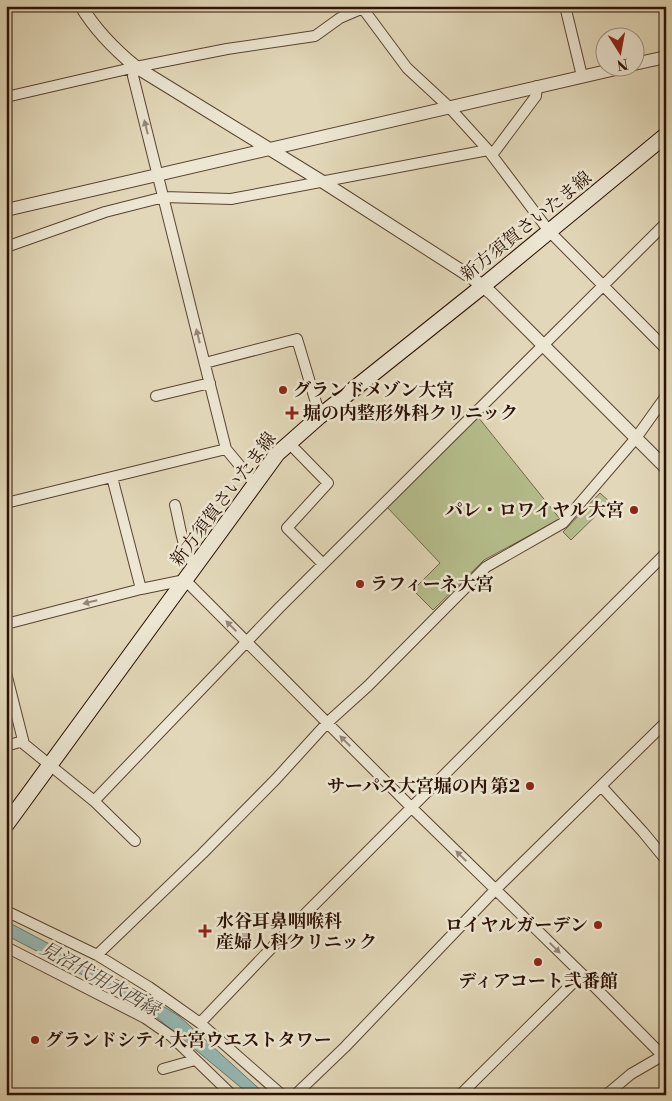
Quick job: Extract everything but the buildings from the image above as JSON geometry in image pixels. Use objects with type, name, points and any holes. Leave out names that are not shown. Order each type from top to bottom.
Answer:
[{"type":"main road","name":"新方須賀さいたま線","points":[[6,825],[277,454],[320,416],[666,135]]},
{"type":"street","points":[[81,6],[101,35],[116,51],[136,67],[323,182],[472,277],[666,468]]},
{"type":"street","points":[[565,6],[582,76]]},
{"type":"street","points":[[6,96],[227,49],[315,36],[340,18],[364,7],[407,68],[449,107],[490,153],[550,231],[666,349]]},
{"type":"street","points":[[644,62],[666,57]]},
{"type":"street","points":[[136,67],[133,76],[226,448],[255,484]]},
{"type":"street","points":[[6,210],[594,73]]},
{"type":"street","points":[[6,247],[105,212],[164,197],[231,200],[490,153],[536,96],[537,86]]},
{"type":"street","points":[[94,801],[323,564],[666,222]]},
{"type":"street","points":[[205,363],[297,339],[320,416]]},
{"type":"street","points":[[156,396],[210,383]]},
{"type":"street","points":[[97,955],[202,854],[327,723],[368,686],[486,567],[563,523],[636,438],[666,396]]},
{"type":"street","points":[[289,443],[328,483],[287,528],[323,564]]},
{"type":"street","points":[[6,502],[226,448]]},
{"type":"street","points":[[112,477],[141,589]]},
{"type":"street","points":[[176,505],[186,549],[195,566]]},
{"type":"street","points":[[200,1022],[411,807],[666,553]]},
{"type":"street","points":[[6,624],[141,589],[185,580],[411,807],[582,974],[664,1058],[631,1074],[606,1095]]},
{"type":"street","points":[[6,673],[23,741],[94,801],[135,841]]},
{"type":"street","points":[[295,1095],[344,1047],[495,890],[602,787],[666,722]]},
{"type":"street","points":[[6,746],[23,741]]},
{"type":"street","points":[[602,787],[666,860]]},
{"type":"street","points":[[6,910],[97,955],[150,987],[200,1022],[282,1095]]},
{"type":"street","points":[[6,947],[145,1018],[171,1036],[232,1095]]},
{"type":"street","points":[[460,1095],[582,974]]},
{"type":"street","points":[[163,1069],[195,1060]]},
{"type":"green space","points":[[478,417],[560,519],[484,560],[433,610],[413,590],[440,563],[387,507]]},
{"type":"green space","points":[[600,493],[610,502],[571,540],[563,532]]},
{"type":"water","name":"見沼代用水西縁","points":[[6,921],[140,992],[179,1016],[266,1095],[250,1095],[144,1007],[6,935]]},
{"type":"place","name":"グランドメゾン大宮","points":[[283,390]]},
{"type":"place","name":"堀の内整形外科クリニック","points":[[292,413]]},
{"type":"place","name":"パレ・ロワイヤル大宮","points":[[634,510]]},
{"type":"place","name":"ラフィーネ大宮","points":[[360,584]]},
{"type":"place","name":"サーパス大宮堀の内 第2","points":[[530,786]]},
{"type":"place","name":"ロイヤルガーデン","points":[[598,925]]},
{"type":"place","name":"水谷耳鼻咽喉科 産婦人科クリニック","points":[[205,931]]},
{"type":"place","name":"ディアコート弐番館","points":[[538,962]]},
{"type":"place","name":"グランドシティ大宮ウエストタワー","points":[[35,1040]]}]
